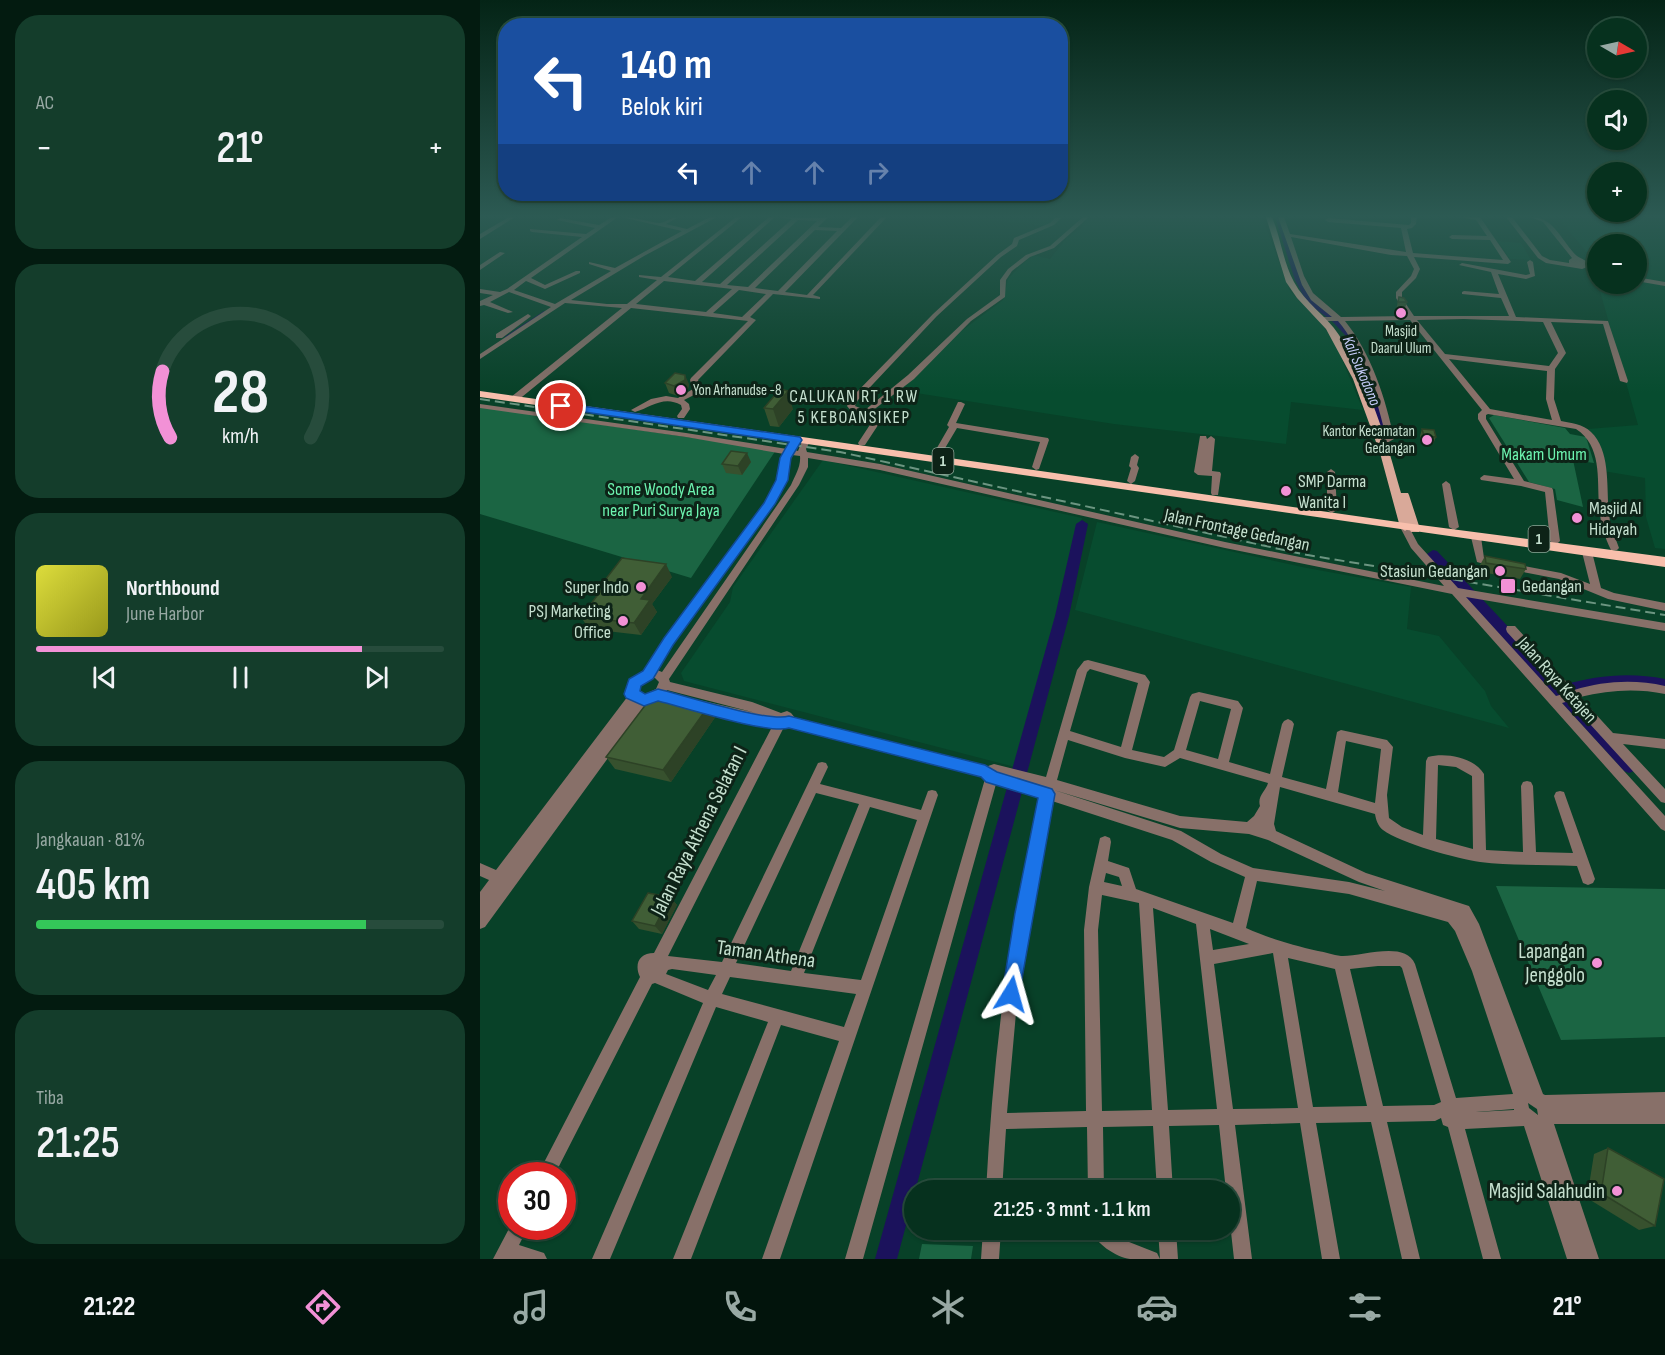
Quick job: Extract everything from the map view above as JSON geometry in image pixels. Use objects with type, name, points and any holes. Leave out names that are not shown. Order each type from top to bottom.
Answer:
[{"type":"highway","name":"1","points":[[480,387],[518,396],[1411,528],[1555,541],[1665,555]]},
{"type":"highway","name":"1","points":[[480,394],[518,396],[635,410],[803,437],[862,442],[1332,510],[1411,528]]},
{"type":"highway","name":"1","points":[[1447,530],[1476,537],[1665,562]]},
{"type":"main road","points":[[1287,276],[1297,292],[1324,319],[1341,347],[1382,444],[1411,528]]},
{"type":"street","points":[[482,303],[509,290],[528,276]]},
{"type":"street","points":[[525,278],[545,287],[572,276]]},
{"type":"street","points":[[480,357],[552,306],[601,276]]},
{"type":"street","points":[[480,350],[513,324],[564,301],[605,276]]},
{"type":"street","points":[[641,276],[818,298]]},
{"type":"street","points":[[518,396],[626,307],[668,276]]},
{"type":"street","points":[[696,283],[704,276]]},
{"type":"street","points":[[722,286],[733,276]]},
{"type":"street","points":[[750,289],[764,276]]},
{"type":"street","points":[[744,319],[794,276]]},
{"type":"street","points":[[809,296],[828,276]]},
{"type":"street","points":[[862,442],[879,416],[868,411],[854,409],[851,406],[899,350],[912,341],[934,315],[977,276]]},
{"type":"street","points":[[868,411],[911,377],[969,320],[1003,296],[1003,279],[1006,276]]},
{"type":"street","points":[[1301,276],[1308,292],[1322,307],[1337,318],[1353,339],[1385,417],[1390,439],[1382,444]]},
{"type":"street","points":[[1414,276],[1398,295],[1412,317],[1487,411]]},
{"type":"street","points":[[1495,276],[1512,319]]},
{"type":"street","points":[[1647,281],[1665,284]]},
{"type":"street","points":[[707,315],[737,288]]},
{"type":"street","points":[[509,290],[552,306]]},
{"type":"street","points":[[480,291],[500,294]]},
{"type":"street","points":[[1297,292],[1308,292]]},
{"type":"street","points":[[1464,293],[1503,296]]},
{"type":"street","points":[[564,301],[636,306],[753,320],[694,380],[697,390],[679,400]]},
{"type":"street","points":[[482,303],[510,312]]},
{"type":"street","points":[[1324,319],[1412,317],[1606,322],[1624,381]]},
{"type":"street","points":[[1546,320],[1562,352],[1551,369],[1550,399],[1557,423]]},
{"type":"street","points":[[1445,356],[1551,369]]},
{"type":"street","points":[[635,410],[655,400],[668,398],[685,404],[686,409],[681,416]]},
{"type":"street","points":[[954,426],[951,423],[961,404]]},
{"type":"street","name":"Jalan Frontage Gedangan","points":[[480,406],[686,435],[880,467],[1225,545],[1463,592],[1665,627]]},
{"type":"street","points":[[1521,483],[1482,419],[1482,414],[1487,411],[1583,429],[1601,460],[1605,519],[1614,549]]},
{"type":"street","points":[[938,453],[954,426]]},
{"type":"street","points":[[954,426],[1044,440],[1035,468]]},
{"type":"street","points":[[648,675],[669,642],[769,504],[782,480],[784,462],[789,452],[803,437]]},
{"type":"street","points":[[480,903],[639,698],[662,686],[795,485],[805,463],[802,449],[803,437]]},
{"type":"street","points":[[1207,438],[1198,472],[1217,474],[1215,493]]},
{"type":"street","points":[[1131,481],[1135,468],[1133,466],[1135,457]]},
{"type":"street","points":[[1331,472],[1332,510]]},
{"type":"street","points":[[1484,478],[1521,483],[1549,490],[1555,541]]},
{"type":"street","points":[[1446,484],[1447,530]]},
{"type":"street","name":"Jalan Raya Ketajen","points":[[1411,528],[1424,557]]},
{"type":"street","name":"Jalan Raya Ketajen","points":[[1411,528],[1414,546],[1463,592],[1562,699],[1664,821]]},
{"type":"street","points":[[1476,537],[1482,561],[1561,576],[1597,591],[1665,608]]},
{"type":"street","points":[[1587,552],[1597,591]]},
{"type":"street","points":[[1511,629],[1554,678],[1562,699],[1611,738],[1665,798]]},
{"type":"street","points":[[995,1180],[998,1121],[1016,957],[1048,789],[1084,666],[1091,664],[1141,678],[1144,684],[1125,753]]},
{"type":"street","points":[[639,698],[632,687],[638,679],[657,674],[662,686],[746,717],[783,721],[997,774],[1178,828],[1249,828],[1271,835],[1334,866],[1464,911],[1472,924],[1479,957],[1534,1109],[1576,1237],[1590,1259]]},
{"type":"street","points":[[1562,699],[1624,684],[1639,684],[1665,690]]},
{"type":"street","points":[[1063,734],[1125,753],[1165,762],[1179,753],[1196,697],[1234,704],[1238,708],[1222,765]]},
{"type":"street","points":[[480,922],[639,698]]},
{"type":"street","name":"Jalan Raya Athena Selatan I","points":[[552,1162],[783,721]]},
{"type":"street","points":[[1271,835],[1268,824],[1268,807],[1288,724]]},
{"type":"street","points":[[1330,796],[1341,735],[1383,743],[1387,747],[1381,810],[1383,823],[1389,828],[1429,842],[1480,855],[1582,860]]},
{"type":"street","points":[[1611,738],[1665,744]]},
{"type":"street","points":[[1179,753],[1222,765],[1274,785],[1330,796],[1381,810]]},
{"type":"street","points":[[1429,842],[1432,761],[1439,759],[1473,769],[1478,774],[1480,855]]},
{"type":"street","points":[[601,1259],[725,970],[822,767]]},
{"type":"street","points":[[854,1259],[997,774]]},
{"type":"street","points":[[1527,786],[1530,856]]},
{"type":"street","points":[[813,787],[924,816]]},
{"type":"street","points":[[771,1259],[932,795]]},
{"type":"street","points":[[1560,796],[1588,879]]},
{"type":"street","points":[[795,978],[867,800]]},
{"type":"street","points":[[1249,828],[1259,820],[1268,807]]},
{"type":"street","points":[[1178,828],[1216,858],[1251,874],[1331,885],[1452,916],[1479,957]]},
{"type":"street","points":[[1096,1180],[1091,930],[1096,887],[1105,842]]},
{"type":"street","points":[[1101,865],[1124,872],[1131,894]]},
{"type":"street","points":[[1331,885],[1334,866]]},
{"type":"street","points":[[480,870],[498,878]]},
{"type":"street","points":[[1238,932],[1251,874]]},
{"type":"street","points":[[1096,887],[1131,894],[1238,932],[1275,948],[1341,963],[1397,958],[1408,964],[1447,1114],[1492,1259]]},
{"type":"street","points":[[1146,900],[1164,1180]]},
{"type":"street","points":[[1202,920],[1243,1259]]},
{"type":"street","points":[[1206,958],[1275,948]]},
{"type":"street","points":[[1275,948],[1331,1259]]},
{"type":"street","name":"Taman Athena","points":[[655,969],[672,962],[865,988]]},
{"type":"street","points":[[1341,963],[1411,1259]]},
{"type":"street","points":[[655,969],[663,980],[712,999],[848,1036]]},
{"type":"street","points":[[682,1259],[777,1017]]},
{"type":"street","points":[[998,1121],[1447,1114],[1665,1100]]},
{"type":"street","points":[[1622,1101],[1628,1117]]},
{"type":"street","points":[[1534,1109],[1628,1117],[1665,1116]]},
{"type":"street","points":[[1576,1237],[1576,1259]]},
{"type":"street","points":[[512,1240],[505,1254],[538,1259]]},
{"type":"street","points":[[990,1259],[991,1240]]},
{"type":"street","points":[[1112,1240],[1151,1259]]},
{"type":"street","points":[[1168,1240],[1169,1259]]},
{"type":"shaded area","points":[[1011,276],[1284,276],[1290,291],[1321,323],[1336,345],[1363,410],[1291,402],[1286,444],[1114,424],[897,390],[956,335],[1003,300],[1008,279]]},
{"type":"shaded area","points":[[1647,276],[1665,276],[1665,549],[1655,548],[1646,517],[1645,478],[1603,471],[1603,454],[1588,429],[1638,425],[1601,294],[1647,294]]},
{"type":"shaded area","points":[[823,460],[1082,518],[1059,616],[1015,767],[684,681],[681,673],[730,602],[733,587]]},
{"type":"shaded area","points":[[1097,522],[1307,568],[1411,587],[1407,629],[1439,636],[1485,691],[1491,706],[1509,728],[1075,610]]},
{"type":"green space","name":"Some Woody Area near Puri Surya Jaya","points":[[480,407],[776,450],[691,578],[480,514]]},
{"type":"green space","name":"Makam Umum","points":[[1494,415],[1565,428],[1570,434],[1586,437],[1594,463],[1573,460],[1583,507],[1557,500],[1555,489],[1529,482],[1489,418]]},
{"type":"green space","name":"Lapangan Jenggolo","points":[[1496,886],[1665,889],[1665,1037],[1561,1040]]},
{"type":"green space","points":[[923,1240],[971,1240],[971,1241]]},
{"type":"green space","points":[[922,1244],[973,1246],[971,1259],[919,1259]]},
{"type":"building","points":[[1399,297],[1404,298],[1407,302],[1398,302]]},
{"type":"building","points":[[675,373],[685,375],[685,380],[674,386],[665,383]]},
{"type":"building","points":[[780,389],[788,391],[773,409],[764,408]]},
{"type":"building","points":[[1422,429],[1434,430],[1436,437],[1424,436]]},
{"type":"building","points":[[731,451],[747,453],[738,466],[722,464]]},
{"type":"building","points":[[1485,556],[1525,564],[1526,569],[1486,563]]},
{"type":"building","points":[[622,558],[666,564],[641,599],[650,600],[634,623],[581,617],[606,584],[602,584]]},
{"type":"building","points":[[656,691],[710,704],[663,770],[606,757]]},
{"type":"building","points":[[648,893],[670,897],[655,926],[632,921]]},
{"type":"building","points":[[1608,1148],[1664,1179],[1655,1226],[1601,1193]]},
{"type":"waterway","name":"Kali Sukodono","points":[[1298,276],[1311,303],[1334,318],[1349,334],[1388,437]]},
{"type":"waterway","points":[[506,337],[544,312]]},
{"type":"waterway","points":[[886,1259],[1062,616],[1082,524]]},
{"type":"waterway","points":[[1433,554],[1629,766]]},
{"type":"waterway","points":[[1567,690],[1592,684],[1628,680],[1665,685]]},
{"type":"railway","points":[[480,399],[840,452],[1302,554],[1665,615]]},
{"type":"place","name":"Masjid Daarul Ulum","points":[[1401,313]]},
{"type":"place","name":"Yon Arhanudse -8","points":[[681,390]]},
{"type":"place","name":"Kantor Kecamatan Gedangan","points":[[1427,440]]},
{"type":"place","name":"SMP Darma Wanita I","points":[[1286,491]]},
{"type":"place","name":"Masjid Al Hidayah","points":[[1577,518]]},
{"type":"place","name":"Stasiun Gedangan","points":[[1500,571]]},
{"type":"place","name":"Gedangan","points":[[1508,586]]},
{"type":"place","name":"Super Indo","points":[[641,587]]},
{"type":"place","name":"PSJ Marketing Office","points":[[623,621]]},
{"type":"place","name":"Lapangan Jenggolo","points":[[1597,963]]},
{"type":"place","name":"Masjid Salahudin","points":[[1617,1191]]},
{"type":"district","name":"CALUKAN RT 1 RW 5 KEBOANSIKEP","points":[[854,406]]},
{"type":"route","points":[[561,406],[796,440],[784,462],[782,480],[769,504],[669,642],[648,675],[634,683],[632,694],[640,700],[658,695],[746,717],[780,724],[789,722],[985,772],[992,777],[1047,794],[1023,913],[1011,994]]}]
